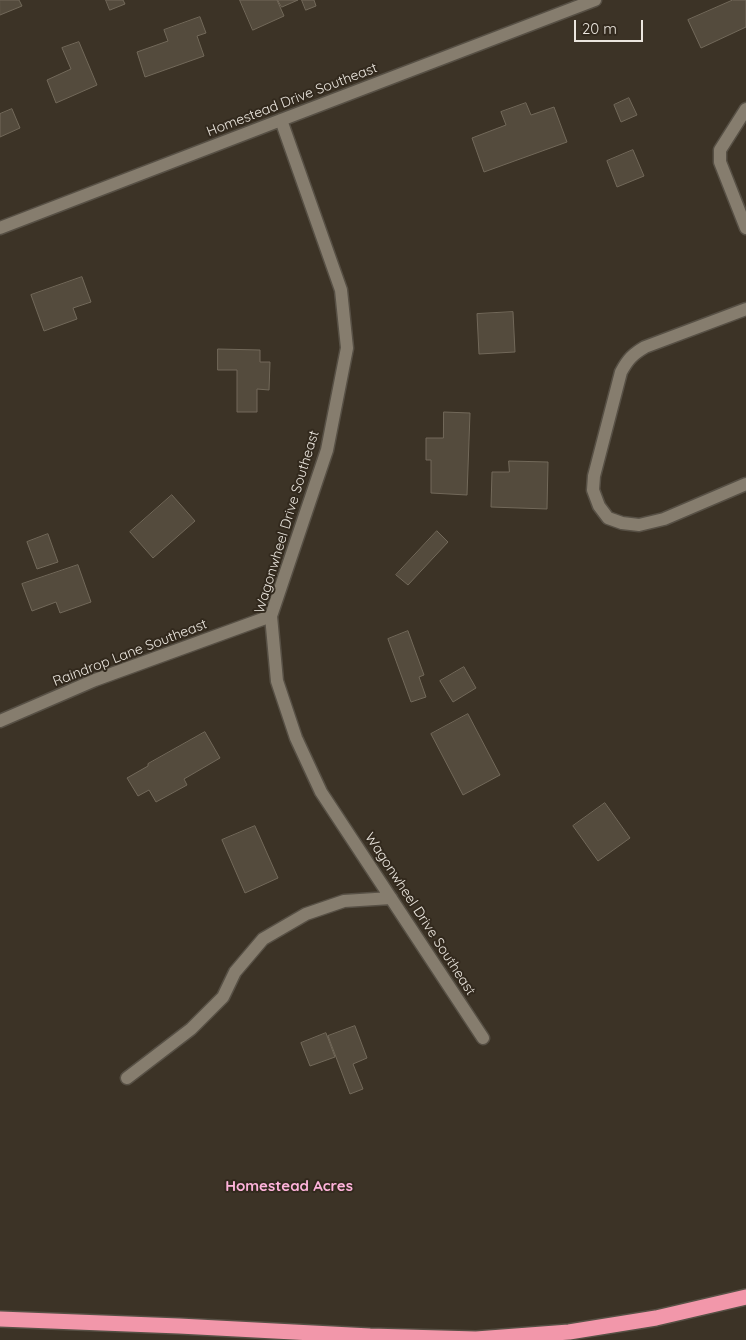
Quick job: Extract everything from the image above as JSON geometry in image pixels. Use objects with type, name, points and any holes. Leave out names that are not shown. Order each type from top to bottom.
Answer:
[{"type":"highway","points":[[0,1319],[476,1339],[570,1332],[656,1318],[746,1297]]},
{"type":"street","name":"Homestead Drive Southeast","points":[[0,228],[595,0]]},
{"type":"street","points":[[746,109],[720,150],[720,162],[746,228]]},
{"type":"street","name":"Wagonwheel Drive Southeast","points":[[281,120],[341,290],[347,348],[327,450],[272,616],[277,681],[296,738],[321,792],[483,1038]]},
{"type":"street","points":[[746,309],[645,347],[627,361],[621,372],[596,466],[594,490],[599,506],[608,518],[622,523],[639,525],[664,519],[746,484]]},
{"type":"street","name":"Raindrop Lane Southeast","points":[[0,721],[95,680],[272,616]]},
{"type":"street","points":[[126,1078],[191,1029],[223,998],[235,972],[263,939],[306,914],[344,901],[391,898]]},
{"type":"building","points":[[0,0],[19,0],[22,6],[0,15]]},
{"type":"building","points":[[106,0],[123,0],[125,4],[110,10]]},
{"type":"building","points":[[240,0],[277,0],[284,16],[253,30]]},
{"type":"building","points":[[278,0],[298,0],[282,7]]},
{"type":"building","points":[[302,0],[314,0],[316,6],[306,10]]},
{"type":"building","points":[[733,0],[746,0],[746,27],[701,48],[688,20]]},
{"type":"building","points":[[200,17],[206,33],[197,36],[204,56],[145,77],[137,52],[168,41],[164,30]]},
{"type":"building","points":[[79,42],[97,85],[56,103],[47,80],[71,69],[62,48]]},
{"type":"building","points":[[629,98],[637,115],[621,122],[614,105]]},
{"type":"building","points":[[526,103],[531,115],[554,107],[567,142],[484,172],[472,138],[506,125],[501,112]]},
{"type":"building","points":[[12,109],[20,128],[0,137],[0,114]]},
{"type":"building","points":[[633,150],[644,176],[617,187],[607,161]]},
{"type":"building","points":[[82,277],[91,302],[73,308],[77,319],[44,331],[31,295]]},
{"type":"building","points":[[513,312],[515,352],[479,354],[477,314]]},
{"type":"building","points":[[218,349],[260,350],[260,362],[270,362],[269,390],[257,389],[257,412],[237,412],[237,370],[218,370]]},
{"type":"building","points":[[444,412],[470,413],[467,495],[431,493],[431,460],[426,460],[426,438],[443,438]]},
{"type":"building","points":[[509,461],[548,462],[547,509],[491,507],[492,472],[509,472]]},
{"type":"building","points":[[172,495],[195,521],[153,558],[130,532]]},
{"type":"building","points":[[437,531],[448,542],[408,585],[396,575]]},
{"type":"building","points":[[48,534],[58,562],[37,569],[27,542]]},
{"type":"building","points":[[78,565],[91,602],[60,613],[56,602],[32,611],[22,584]]},
{"type":"building","points":[[408,631],[424,675],[419,677],[426,697],[411,702],[388,639]]},
{"type":"building","points":[[464,667],[476,688],[453,702],[440,681]]},
{"type":"building","points":[[468,714],[500,775],[463,795],[431,734]]},
{"type":"building","points":[[205,732],[220,758],[184,779],[187,785],[156,802],[149,790],[138,796],[127,778]]},
{"type":"building","points":[[605,803],[630,838],[598,861],[573,826]]},
{"type":"building","points":[[255,826],[278,878],[245,893],[222,840]]},
{"type":"building","points":[[355,1026],[367,1058],[353,1064],[363,1089],[350,1094],[328,1036]]},
{"type":"building","points":[[326,1033],[335,1057],[310,1066],[301,1043]]},
{"type":"district","name":"Homestead Acres","points":[[289,1186]]}]
